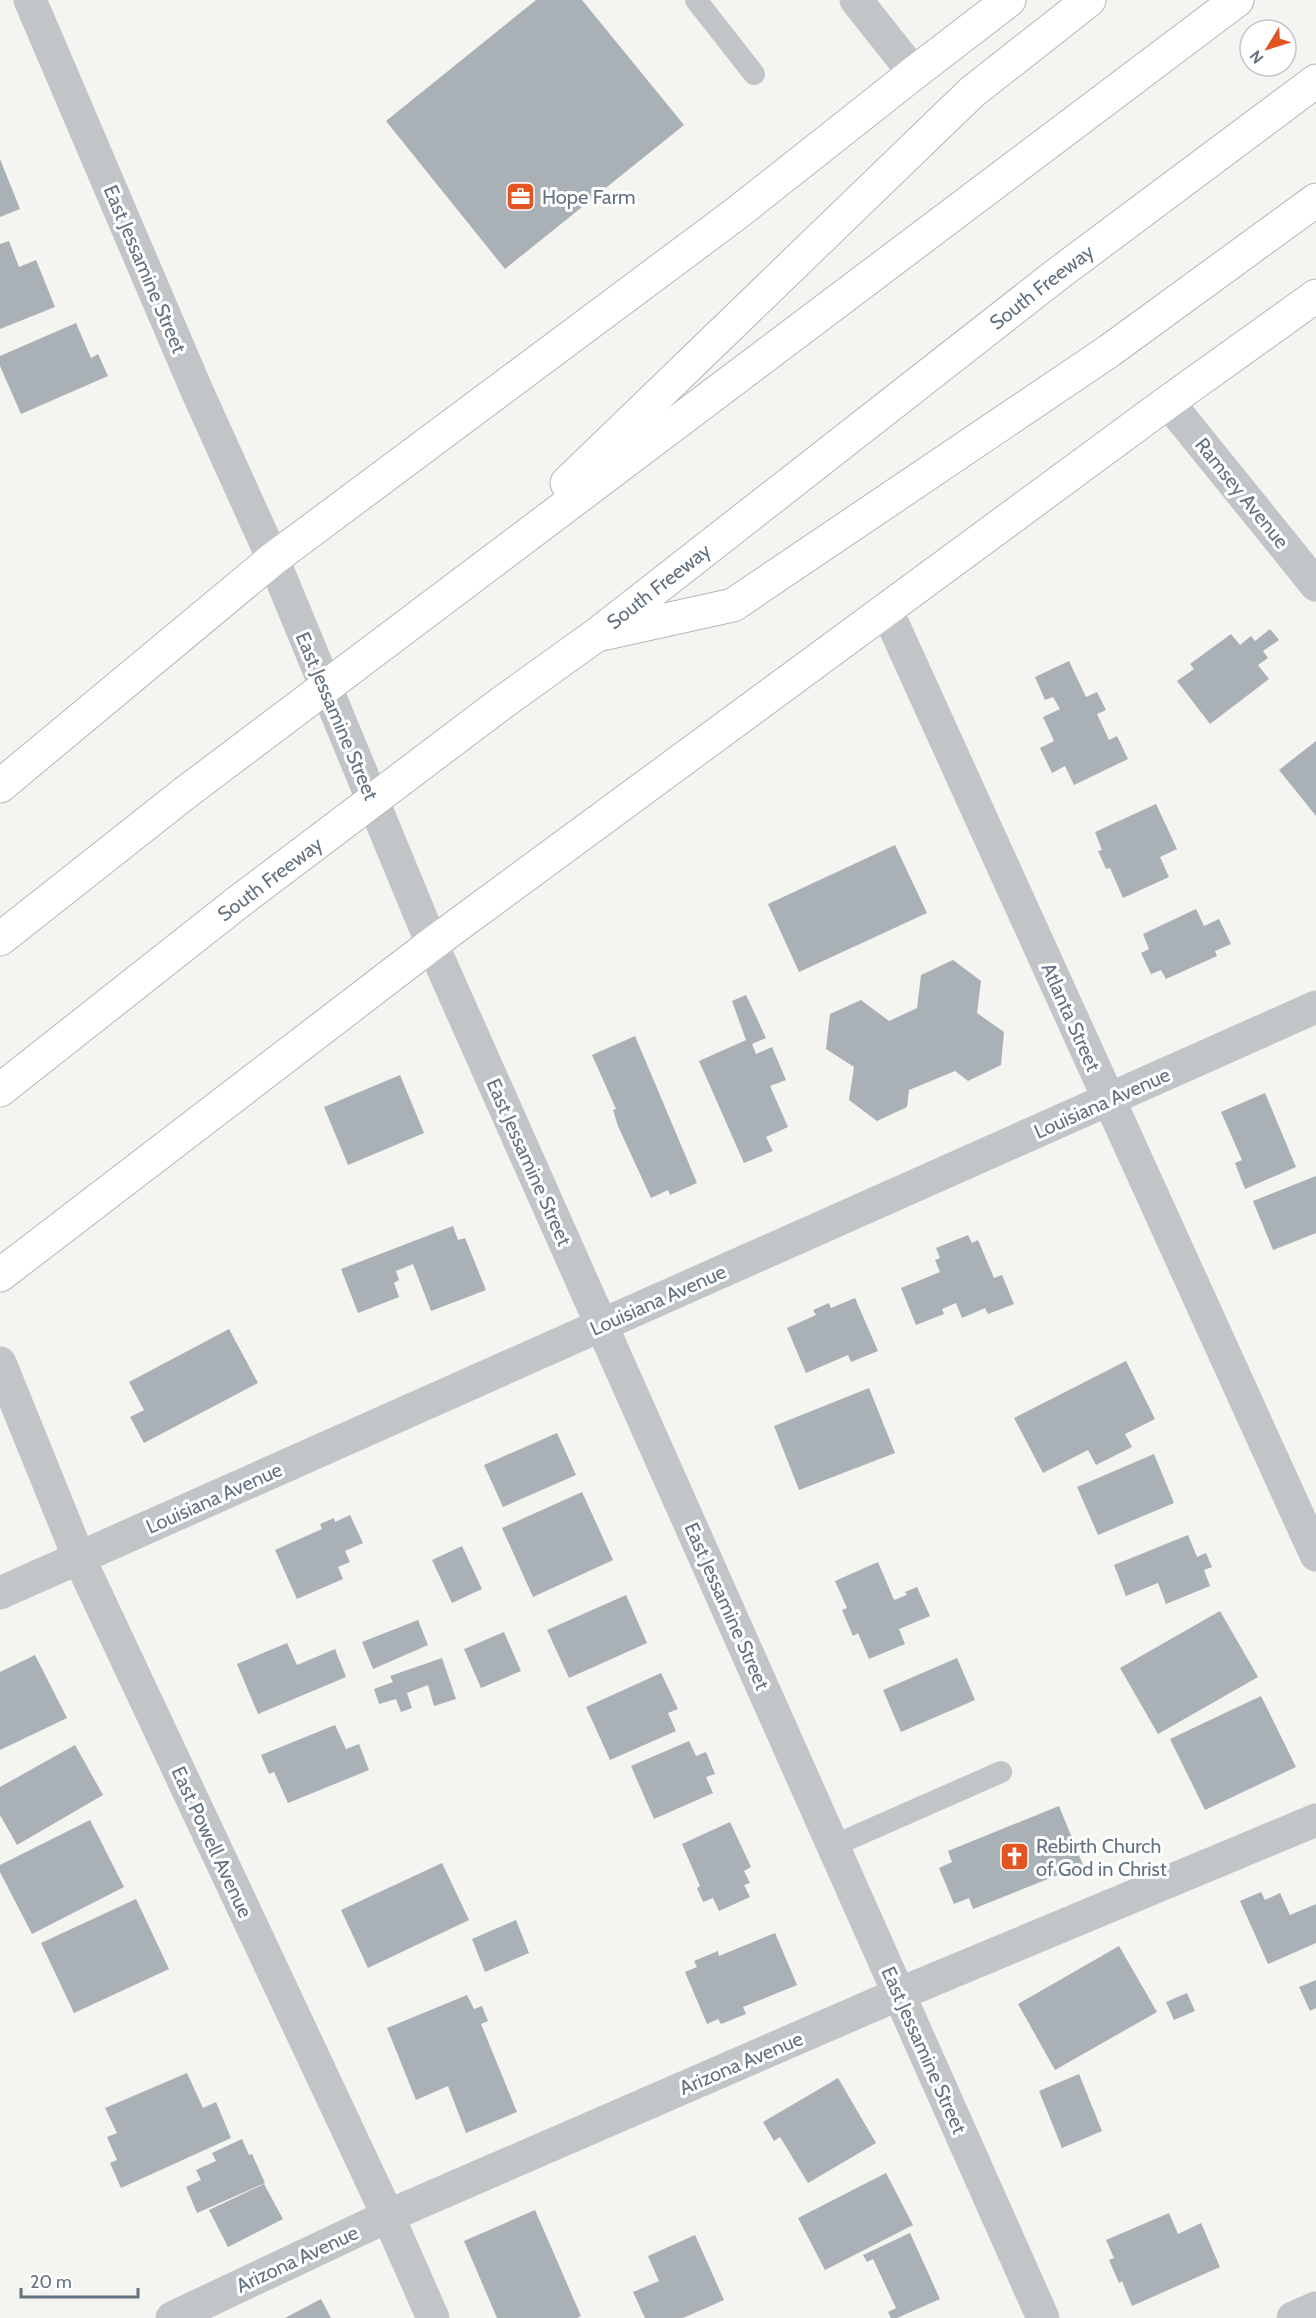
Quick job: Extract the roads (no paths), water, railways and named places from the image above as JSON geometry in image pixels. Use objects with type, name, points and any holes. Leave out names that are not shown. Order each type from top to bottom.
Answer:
[{"type":"main road","points":[[0,786],[273,559],[737,213],[1009,0]]},
{"type":"main road","points":[[465,582],[972,92],[1089,0]]},
{"type":"main road","points":[[0,939],[185,793],[1237,0]]},
{"type":"main road","name":"South Freeway","points":[[0,1090],[237,903],[503,702],[595,636],[1059,273],[1316,81]]},
{"type":"main road","points":[[595,636],[733,605],[1109,351],[1316,200]]},
{"type":"main road","points":[[0,1275],[432,944],[1168,402],[1316,296]]},
{"type":"street","name":"East Jessamine Street","points":[[30,0],[197,391],[273,559],[432,944],[1043,2318]]},
{"type":"street","points":[[856,0],[914,73]]},
{"type":"street","name":"Ramsey Avenue","points":[[1168,402],[1316,585]]},
{"type":"street","name":"Atlanta Street","points":[[886,610],[1316,1555]]},
{"type":"street","name":"Louisiana Avenue","points":[[0,1593],[1316,1008]]},
{"type":"street","name":"East Powell Avenue","points":[[0,1363],[79,1558],[388,2216],[433,2318]]},
{"type":"street","name":"Arizona Avenue","points":[[172,2318],[388,2216],[899,1994],[1316,1820]]},
{"type":"street","points":[[1293,2318],[1316,2308]]},
{"type":"lane","points":[[696,0],[754,74]]},
{"type":"lane","points":[[833,1846],[1001,1772]]},
{"type":"place","name":"Hope Farm","points":[[521,197]]},
{"type":"place","name":"Rebirth Church of God in Christ","points":[[1015,1857]]}]
